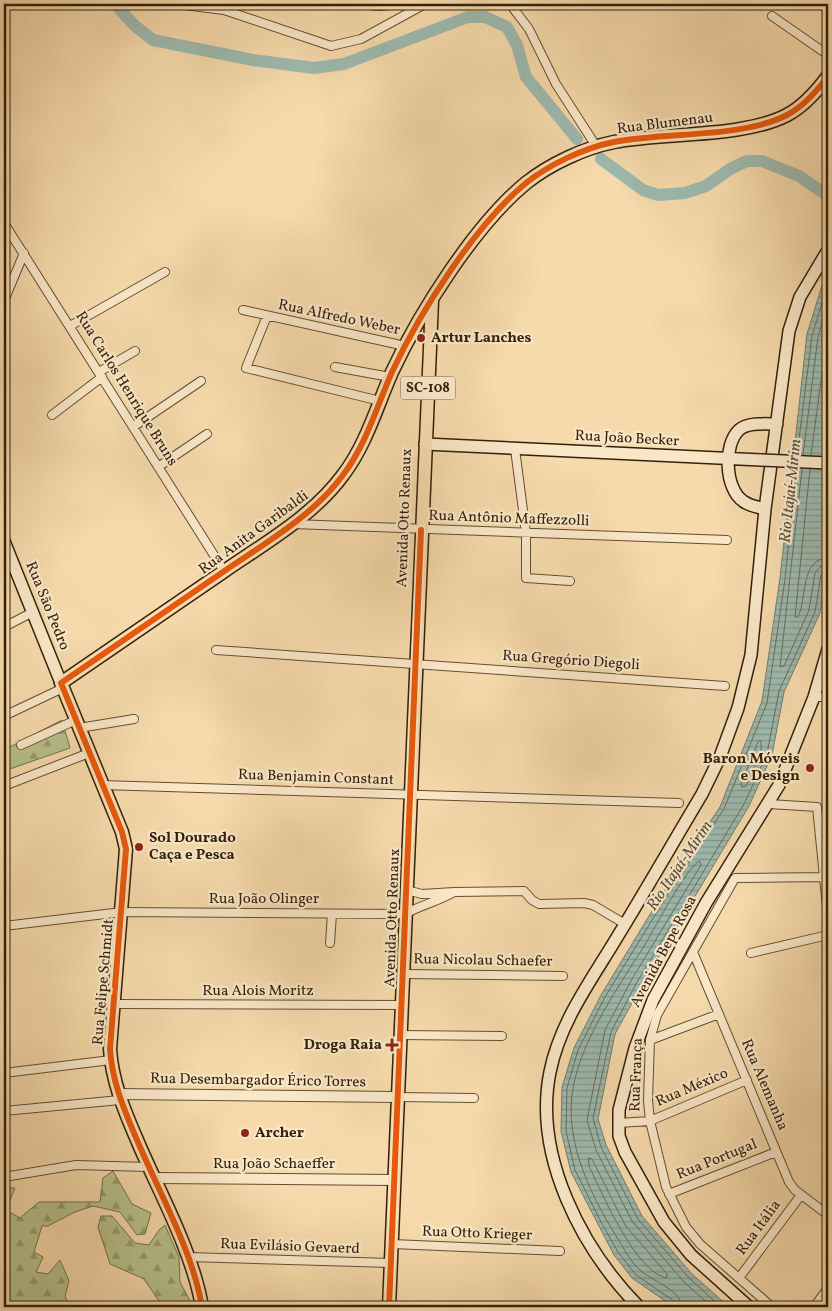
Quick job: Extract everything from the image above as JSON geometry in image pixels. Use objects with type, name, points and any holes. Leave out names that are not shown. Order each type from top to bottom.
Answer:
[{"type":"main road","name":"Rua Blumenau","points":[[432,299],[484,228],[512,196],[544,172],[596,146],[624,140],[759,125],[796,110],[826,83]]},
{"type":"main road","points":[[639,1307],[613,1279],[588,1244],[555,1164],[548,1102],[550,1073],[568,1019],[702,794],[720,757],[738,708],[751,655],[765,509],[789,331],[800,297],[828,250]]},
{"type":"main road","name":"Rua Anita Garibaldi","points":[[62,686],[291,524],[312,507],[342,477],[358,450],[405,346],[432,299]]},
{"type":"main road","name":"Avenida Otto Renaux","points":[[389,1307],[432,299]]},
{"type":"main road","points":[[414,331],[423,327],[431,332]]},
{"type":"main road","points":[[765,509],[743,501],[733,489],[730,458],[733,440],[739,431],[755,424],[777,424]]},
{"type":"main road","name":"Rua João Becker","points":[[425,444],[828,463]]},
{"type":"main road","name":"Rua São Pedro","points":[[4,541],[62,686]]},
{"type":"main road","name":"Avenida Bepe Rosa","points":[[749,1307],[691,1255],[664,1222],[625,1152],[618,1123],[626,1077],[653,1000],[719,880],[768,804],[787,768],[814,697],[828,649]]},
{"type":"main road","name":"Rua Felipe Schmidt","points":[[62,686],[122,832],[126,849],[111,1060],[119,1097],[188,1257],[197,1282],[202,1307]]},
{"type":"street","points":[[176,4],[224,10],[331,46],[361,39],[425,4]]},
{"type":"street","points":[[360,4],[379,6],[402,4]]},
{"type":"street","points":[[510,4],[529,30],[556,84],[596,146]]},
{"type":"street","points":[[772,16],[828,55]]},
{"type":"street","name":"Rua Carlos Henrique Bruns","points":[[4,222],[224,572]]},
{"type":"street","points":[[4,300],[24,253]]},
{"type":"street","points":[[70,326],[165,272]]},
{"type":"street","name":"Rua Alfredo Weber","points":[[244,310],[405,346]]},
{"type":"street","name":"Rua Alfredo Weber","points":[[267,316],[246,368],[380,401]]},
{"type":"street","points":[[52,415],[100,375],[135,351]]},
{"type":"street","points":[[335,367],[390,377]]},
{"type":"street","points":[[133,427],[200,381]]},
{"type":"street","points":[[158,467],[207,434]]},
{"type":"street","points":[[515,448],[526,533],[526,578],[570,581]]},
{"type":"street","name":"Rua Antônio Maffezzolli","points":[[291,524],[727,540]]},
{"type":"street","points":[[4,627],[33,612]]},
{"type":"street","name":"Rua Gregório Diegoli","points":[[216,650],[725,686]]},
{"type":"street","points":[[4,716],[62,686]]},
{"type":"street","points":[[814,697],[828,697]]},
{"type":"street","points":[[21,745],[77,724],[134,719]]},
{"type":"street","points":[[4,786],[89,753]]},
{"type":"street","name":"Rua Benjamin Constant","points":[[102,785],[679,803]]},
{"type":"street","points":[[768,804],[817,807],[828,918]]},
{"type":"street","name":"Rua França","points":[[772,1307],[700,1244],[686,1227],[669,1194],[661,1174],[650,1121],[648,1100],[650,1040],[660,1006],[735,878],[823,877]]},
{"type":"street","points":[[406,890],[422,894],[524,891],[540,904],[584,903],[625,924]]},
{"type":"street","points":[[405,914],[423,905],[441,900],[454,892]]},
{"type":"street","name":"Rua João Olinger","points":[[4,926],[122,912],[405,914]]},
{"type":"street","points":[[330,943],[332,914]]},
{"type":"street","points":[[750,953],[828,935]]},
{"type":"street","name":"Rua Alemanha","points":[[693,952],[789,1182],[800,1195],[828,1215]]},
{"type":"street","name":"Rua Nicolau Schaefer","points":[[403,974],[563,976]]},
{"type":"street","name":"Rua Alois Moritz","points":[[114,1004],[402,1004]]},
{"type":"street","points":[[650,1040],[719,1014]]},
{"type":"street","points":[[400,1035],[502,1036]]},
{"type":"street","points":[[4,1073],[111,1060]]},
{"type":"street","name":"Rua México","points":[[618,1123],[650,1121],[747,1080]]},
{"type":"street","points":[[4,1111],[119,1097]]},
{"type":"street","name":"Rua Desembargador Érico Torres","points":[[119,1097],[398,1097]]},
{"type":"street","points":[[398,1097],[474,1098]]},
{"type":"street","name":"Rua Portugal","points":[[669,1194],[776,1152]]},
{"type":"street","points":[[4,1177],[76,1166],[151,1173]]},
{"type":"street","name":"Rua João Schaeffer","points":[[151,1173],[394,1180]]},
{"type":"street","name":"Rua Itália","points":[[739,1278],[800,1195]]},
{"type":"street","name":"Rua Otto Krieger","points":[[392,1244],[560,1251]]},
{"type":"street","name":"Rua Evilásio Gevaerd","points":[[188,1257],[391,1263]]},
{"type":"street","points":[[814,1307],[828,1288]]},
{"type":"green space","points":[[62,720],[70,748],[4,771],[4,750]]},
{"type":"green space","points":[[113,1171],[132,1204],[151,1213],[145,1234],[137,1235],[120,1212],[93,1206],[75,1212],[48,1226],[42,1226],[34,1252],[43,1257],[36,1272],[48,1274],[60,1260],[69,1281],[65,1296],[69,1307],[4,1307],[4,1188],[15,1188],[6,1210],[20,1218],[39,1202],[100,1202],[103,1178]]},
{"type":"green space","points":[[101,1216],[112,1216],[135,1243],[149,1245],[159,1230],[165,1225],[179,1257],[180,1282],[190,1301],[189,1307],[158,1307],[159,1301],[144,1279],[110,1264],[98,1227]]},
{"type":"water","name":"Rio Itajaí-Mirim","points":[[828,266],[828,561],[820,613],[784,692],[772,755],[749,806],[642,985],[615,1034],[598,1119],[606,1145],[642,1216],[692,1274],[729,1307],[674,1307],[632,1278],[614,1255],[571,1172],[561,1131],[562,1087],[574,1048],[601,995],[669,883],[720,807],[762,701],[780,578],[807,334]]},
{"type":"waterway","points":[[115,4],[134,25],[153,40],[253,60],[314,68],[344,64],[468,17],[485,17],[507,27],[517,45],[526,77],[577,139]]},
{"type":"waterway","points":[[601,159],[643,190],[658,195],[685,193],[706,186],[730,169],[747,161],[762,161],[799,176],[828,196]]},
{"type":"cycle path","points":[[202,1307],[191,1265],[128,1118],[113,1072],[110,1049],[126,849],[122,832],[61,683],[288,528],[331,490],[358,451],[371,425],[392,372],[433,297],[487,222],[526,183],[546,169],[568,158],[591,148],[614,142],[726,131],[749,128],[769,122],[787,115],[805,103],[828,76]]},
{"type":"cycle path","points":[[389,1307],[421,530]]},
{"type":"place","name":"Artur Lanches","points":[[421,338]]},
{"type":"place","name":"Baron Móveis e Design","points":[[810,768]]},
{"type":"place","name":"Sol Dourado Caça e Pesca","points":[[139,847]]},
{"type":"place","name":"Droga Raia","points":[[392,1045]]},
{"type":"place","name":"Archer","points":[[245,1133]]}]
